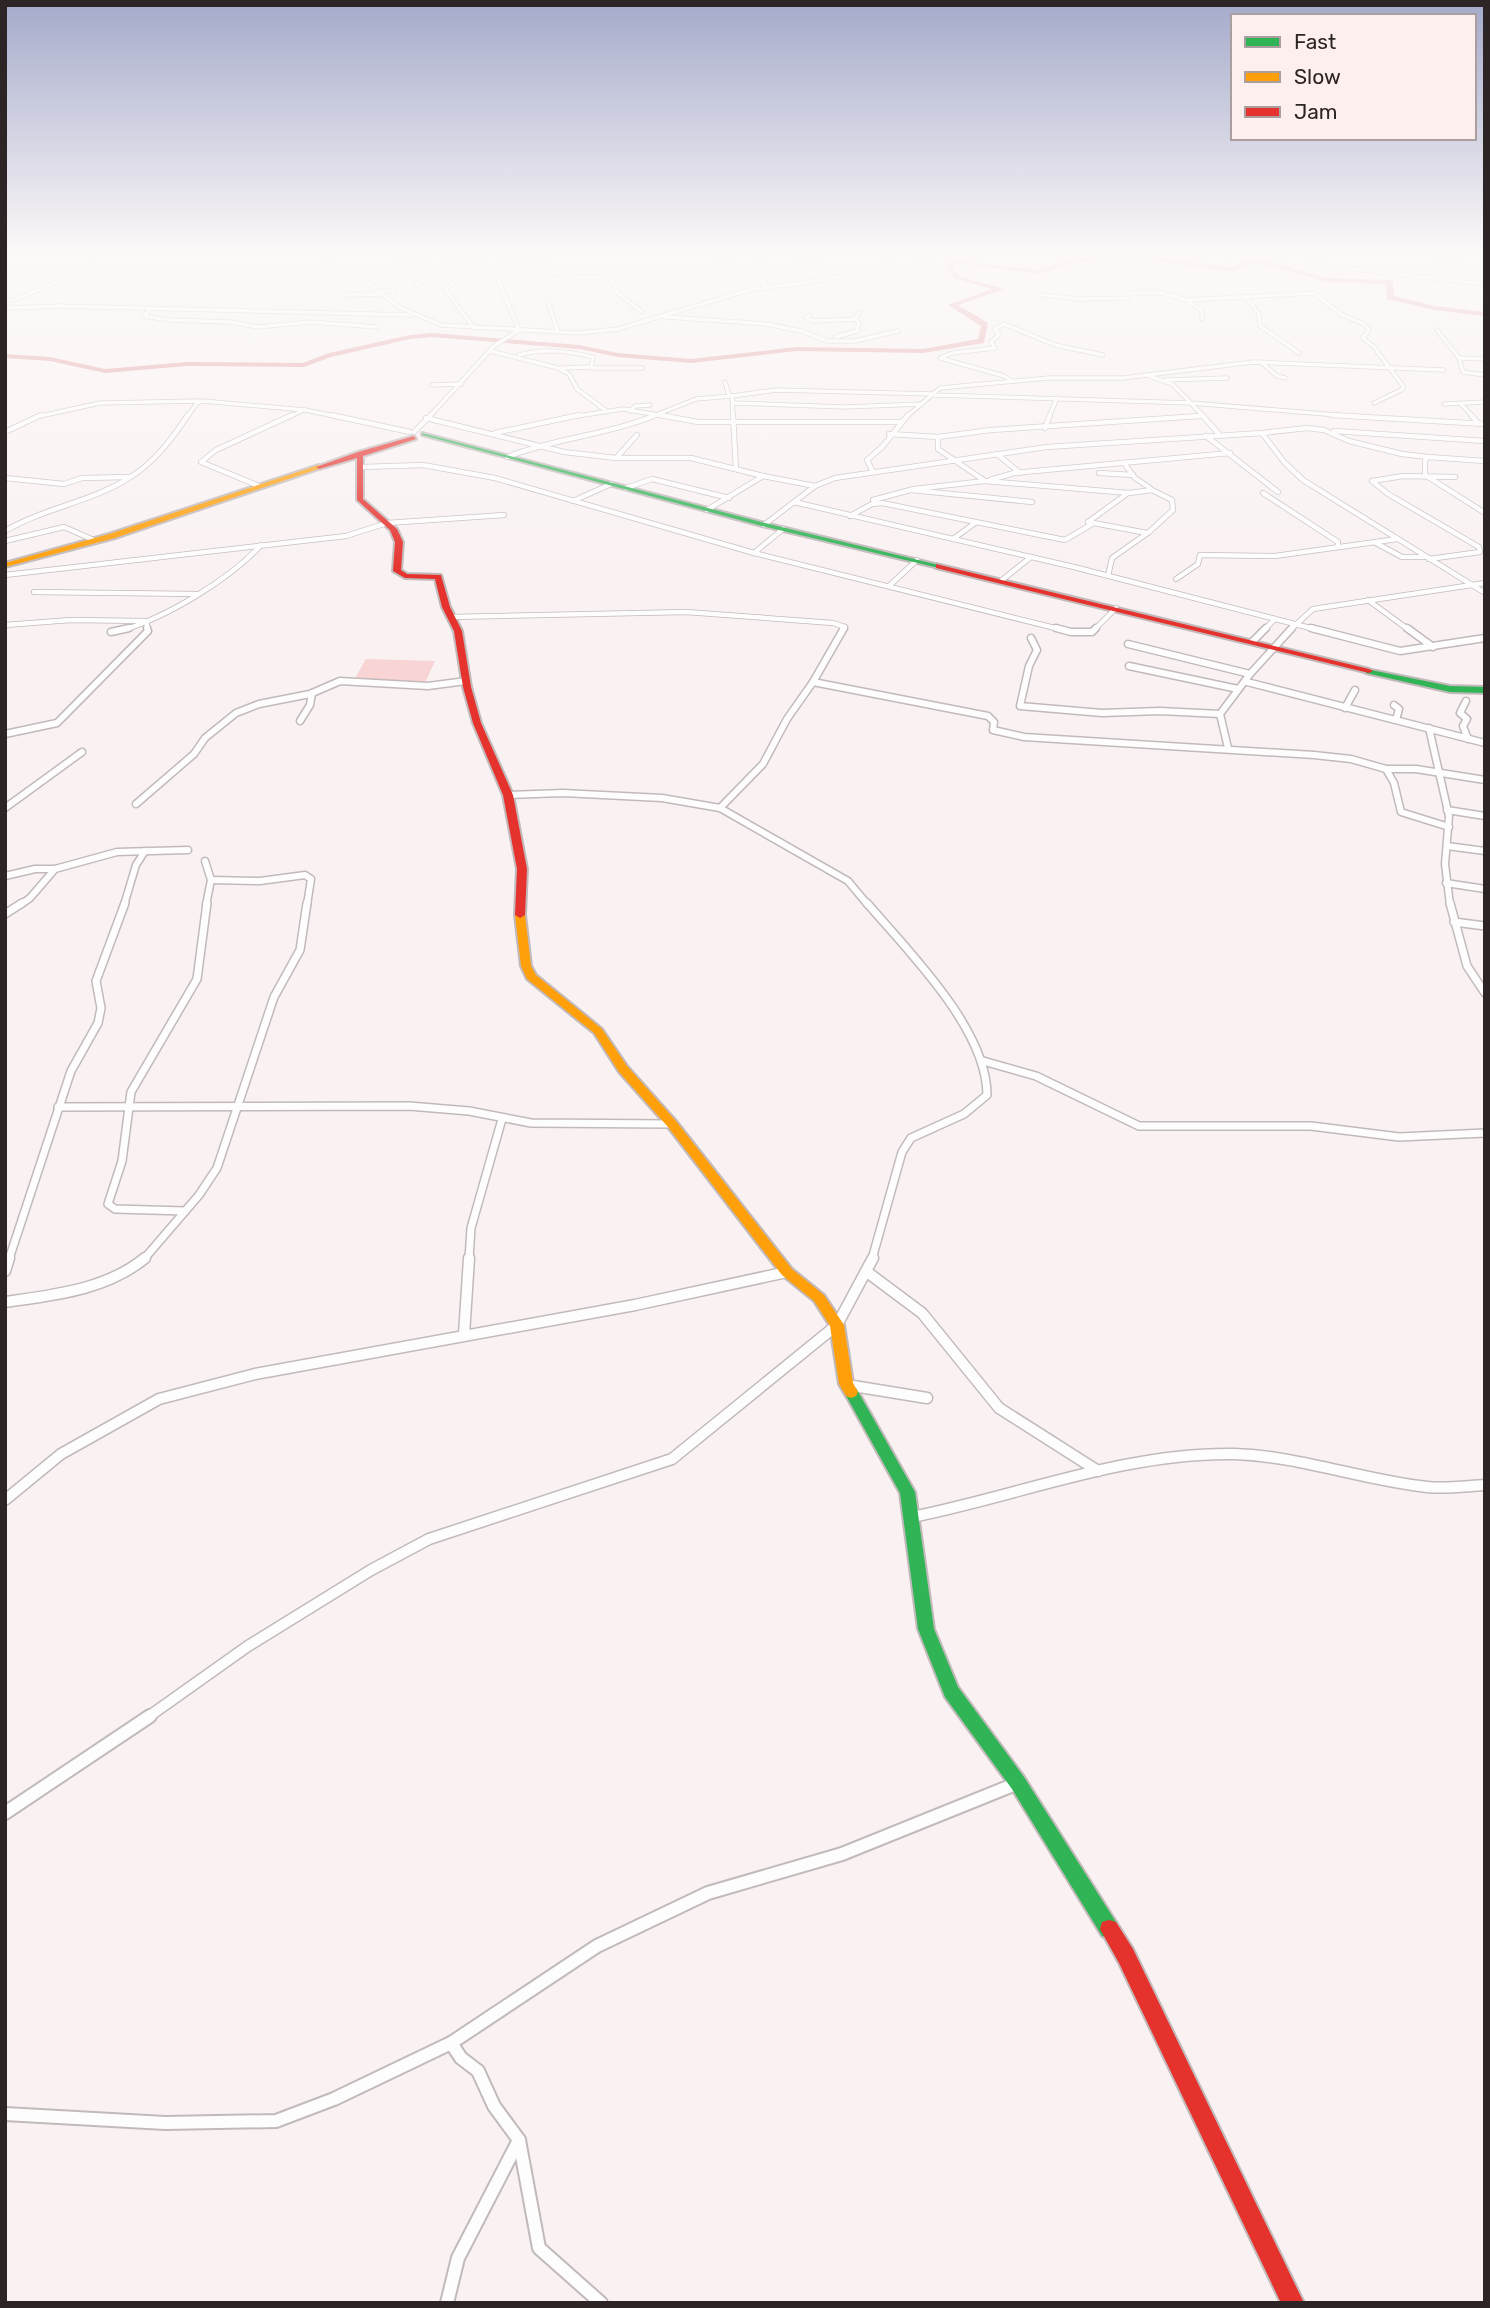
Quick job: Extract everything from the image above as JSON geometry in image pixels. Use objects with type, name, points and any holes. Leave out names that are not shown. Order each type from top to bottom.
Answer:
[{"type":"street","points":[[5,565],[96,541],[414,436],[426,418],[462,384],[483,360]]},
{"type":"street","points":[[525,360],[558,368],[569,374],[576,387]]},
{"type":"street","points":[[591,367],[593,360]]},
{"type":"street","points":[[946,360],[1004,376],[1012,381]]},
{"type":"street","points":[[1374,403],[1403,389],[1384,360]]},
{"type":"street","points":[[1459,360],[1463,372],[1485,375]]},
{"type":"street","points":[[1261,362],[1277,376],[1285,378]]},
{"type":"street","points":[[873,472],[867,460],[882,447],[889,433],[900,422],[940,388],[1049,379],[1098,380],[1261,362],[1444,370]]},
{"type":"street","points":[[558,368],[642,368]]},
{"type":"street","points":[[1145,375],[1172,384],[1219,434]]},
{"type":"street","points":[[1163,381],[1227,378]]},
{"type":"street","points":[[725,382],[733,403],[736,469]]},
{"type":"street","points":[[565,383],[584,389],[582,392],[605,410]]},
{"type":"street","points":[[432,385],[462,384]]},
{"type":"street","points":[[507,457],[542,446],[627,427],[696,399],[776,390],[1191,403],[1419,422],[1482,424]]},
{"type":"street","points":[[1045,428],[1057,398]]},
{"type":"street","points":[[5,531],[26,517],[102,492],[130,477],[146,465],[175,434],[197,403],[203,401]]},
{"type":"street","points":[[5,432],[33,417],[72,408],[121,402],[203,401],[305,410],[507,457],[764,525],[1002,580],[1414,682],[1450,689],[1485,690]]},
{"type":"street","points":[[1444,404],[1485,402]]},
{"type":"street","points":[[733,403],[845,407],[922,404]]},
{"type":"street","points":[[1461,404],[1482,424]]},
{"type":"street","points":[[630,411],[635,406],[650,405]]},
{"type":"street","points":[[259,486],[207,467],[201,462],[216,450],[305,410]]},
{"type":"street","points":[[495,433],[605,410],[630,411],[698,422],[900,422]]},
{"type":"street","points":[[889,433],[937,437],[1200,416]]},
{"type":"street","points":[[426,418],[576,454],[616,458],[691,458],[815,486]]},
{"type":"street","points":[[1415,436],[1425,428],[1419,422]]},
{"type":"street","points":[[764,525],[815,486],[835,478],[1047,447],[1307,428],[1485,441]]},
{"type":"street","points":[[1324,430],[1349,441],[1402,454],[1485,461]]},
{"type":"street","points":[[1262,433],[1284,462],[1303,480],[1485,593]]},
{"type":"street","points":[[616,458],[637,435]]},
{"type":"street","points":[[1204,435],[1219,443],[1278,492]]},
{"type":"street","points":[[937,437],[938,449],[987,481],[1129,492],[1150,488]]},
{"type":"street","points":[[360,453],[360,500],[387,523],[399,542],[397,571],[405,576],[438,577],[458,631],[466,681],[477,723],[508,795],[522,869],[520,914],[526,966],[531,977],[598,1031],[623,1069],[672,1124],[787,1272],[819,1298],[837,1325],[846,1384],[900,1474],[912,1517],[926,1629],[951,1692],[1018,1783],[1126,1956],[1293,2303]]},
{"type":"street","points":[[873,500],[911,490],[987,481],[1020,473],[1230,453]]},
{"type":"street","points":[[997,454],[1020,473]]},
{"type":"street","points":[[1424,475],[1425,460],[1428,457]]},
{"type":"street","points":[[1108,576],[1112,558],[1173,510],[1172,500],[1133,475],[1124,463]]},
{"type":"street","points":[[362,467],[397,465],[447,469],[495,478],[754,552],[1083,634],[1092,632],[1116,608]]},
{"type":"street","points":[[1099,473],[1133,475]]},
{"type":"street","points":[[707,510],[763,475]]},
{"type":"street","points":[[1424,475],[1485,513]]},
{"type":"street","points":[[5,478],[64,484],[82,478],[130,477]]},
{"type":"street","points":[[1376,543],[1402,557],[1427,558],[1480,552],[1479,547],[1388,494],[1373,481],[1382,477],[1455,477]]},
{"type":"street","points":[[626,488],[652,479],[729,498]]},
{"type":"street","points":[[573,502],[611,484]]},
{"type":"street","points":[[911,490],[1032,502]]},
{"type":"street","points":[[1088,523],[1129,492]]},
{"type":"street","points":[[1263,493],[1328,533],[1338,542],[1338,547]]},
{"type":"street","points":[[794,502],[1031,557],[1400,651],[1485,638]]},
{"type":"street","points":[[850,516],[872,504],[882,503],[1065,540],[1092,524],[1088,523]]},
{"type":"street","points":[[5,575],[346,536],[387,523],[504,515]]},
{"type":"street","points":[[953,539],[975,523]]},
{"type":"street","points":[[1088,523],[1147,533]]},
{"type":"street","points":[[5,541],[64,527],[96,541]]},
{"type":"street","points":[[754,552],[783,529]]},
{"type":"street","points":[[1176,579],[1198,564],[1200,555],[1275,556],[1397,539]]},
{"type":"street","points":[[111,632],[129,631],[223,581],[261,545]]},
{"type":"street","points":[[1002,580],[1031,557]]},
{"type":"street","points":[[889,586],[917,560]]},
{"type":"street","points":[[1228,748],[1220,714],[1238,689],[1247,682],[1250,674],[1295,624],[1313,609],[1485,583]]},
{"type":"street","points":[[34,592],[199,594]]},
{"type":"street","points":[[1368,600],[1433,647]]},
{"type":"street","points":[[451,617],[687,612],[833,623],[845,627],[787,719],[763,764],[720,808]]},
{"type":"street","points":[[1253,641],[1275,618]]},
{"type":"street","points":[[5,625],[71,620],[146,621]]},
{"type":"street","points":[[5,734],[57,723],[148,631],[146,621]]},
{"type":"street","points":[[1031,638],[1037,650],[1028,666],[1020,706],[1102,713],[1160,711],[1220,714]]},
{"type":"street","points":[[1128,644],[1250,674]]},
{"type":"street","points":[[1129,666],[1238,689]]},
{"type":"street","points":[[136,804],[194,754],[198,744],[221,722],[243,707],[312,693],[345,680],[428,686],[466,681]]},
{"type":"street","points":[[813,681],[988,716],[994,722],[993,730],[1024,737],[1228,748],[1348,758],[1386,769],[1440,772],[1485,780]]},
{"type":"street","points":[[1247,682],[1485,743]]},
{"type":"street","points":[[1345,708],[1355,690]]},
{"type":"street","points":[[300,721],[310,705],[312,693]]},
{"type":"street","points":[[1466,701],[1460,713],[1467,719],[1464,726],[1468,738]]},
{"type":"street","points":[[1394,705],[1399,709],[1396,720]]},
{"type":"street","points":[[1429,727],[1447,810],[1449,827],[1446,883],[1454,922],[1472,974],[1485,993]]},
{"type":"street","points":[[5,808],[82,752]]},
{"type":"street","points":[[1386,769],[1394,783],[1400,811],[1449,827]]},
{"type":"street","points":[[5,1813],[89,1759],[248,1646],[371,1570],[429,1539],[671,1460],[691,1446],[769,1378],[837,1325],[867,1272],[902,1152],[911,1138],[964,1114],[987,1095],[983,1061],[941,989],[848,881],[720,808],[662,798],[563,793],[508,795]]},
{"type":"street","points":[[1447,810],[1485,816]]},
{"type":"street","points":[[1447,846],[1485,851]]},
{"type":"street","points":[[5,876],[35,869],[55,869],[96,856],[188,850]]},
{"type":"street","points":[[5,1271],[71,1071],[98,1023],[101,1008],[96,981],[134,880],[135,865],[145,851]]},
{"type":"street","points":[[185,1212],[115,1209],[108,1204],[122,1161],[129,1106],[140,1073],[197,979],[202,927],[211,880],[205,861]]},
{"type":"street","points":[[5,914],[30,898],[55,869]]},
{"type":"street","points":[[5,1302],[69,1293],[128,1270],[144,1259],[185,1212],[216,1168],[240,1105],[274,997],[300,950],[311,879],[306,876],[260,881],[211,880]]},
{"type":"street","points":[[1446,883],[1485,889]]},
{"type":"street","points":[[1454,922],[1485,926]]},
{"type":"street","points":[[1472,974],[1485,975]]},
{"type":"street","points":[[983,1061],[1036,1076],[1139,1126],[1311,1126],[1399,1137],[1485,1133]]},
{"type":"street","points":[[58,1107],[408,1106],[469,1111],[531,1123],[672,1124]]},
{"type":"street","points":[[464,1335],[471,1228],[502,1119]]},
{"type":"street","points":[[5,1500],[61,1454],[159,1399],[255,1374],[635,1305],[787,1272]]},
{"type":"street","points":[[867,1272],[922,1313],[999,1408],[1098,1471]]},
{"type":"street","points":[[846,1384],[927,1398]]},
{"type":"street","points":[[912,1517],[967,1507],[1098,1471],[1144,1462],[1236,1454],[1273,1458],[1428,1487],[1485,1485]]},
{"type":"street","points":[[5,2114],[165,2123],[276,2121],[334,2099],[451,2043],[597,1945],[708,1893],[842,1854],[1018,1783]]},
{"type":"street","points":[[451,2043],[461,2059],[478,2071],[494,2106],[519,2140],[539,2248],[601,2303]]},
{"type":"street","points":[[447,2303],[458,2258],[519,2140]]},
{"type":"shaded area","points":[[366,659],[435,661],[425,683],[354,680]]},
{"type":"waterway","points":[[53,360],[105,371],[187,364],[304,365],[317,360]]},
{"type":"waterway","points":[[675,360],[702,360]]},
{"type":"traffic: fast","points":[[424,434],[764,525],[939,566]]},
{"type":"traffic: fast","points":[[1369,671],[1450,689],[1485,690]]},
{"type":"traffic: fast","points":[[851,1392],[907,1492],[926,1629],[951,1692],[1018,1783],[1109,1929]]},
{"type":"traffic: slow","points":[[5,565],[112,536],[319,467]]},
{"type":"traffic: slow","points":[[520,915],[526,966],[531,977],[598,1031],[623,1069],[672,1124],[787,1272],[819,1298],[837,1325],[846,1384],[851,1392]]},
{"type":"traffic: jam","points":[[319,467],[414,438]]},
{"type":"traffic: jam","points":[[360,453],[360,500],[393,529],[399,542],[397,571],[405,576],[438,577],[446,607],[458,631],[467,687],[477,723],[508,795],[522,869],[520,915]]},
{"type":"traffic: jam","points":[[939,566],[1369,671]]},
{"type":"traffic: jam","points":[[1109,1929],[1126,1956],[1293,2303]]}]
